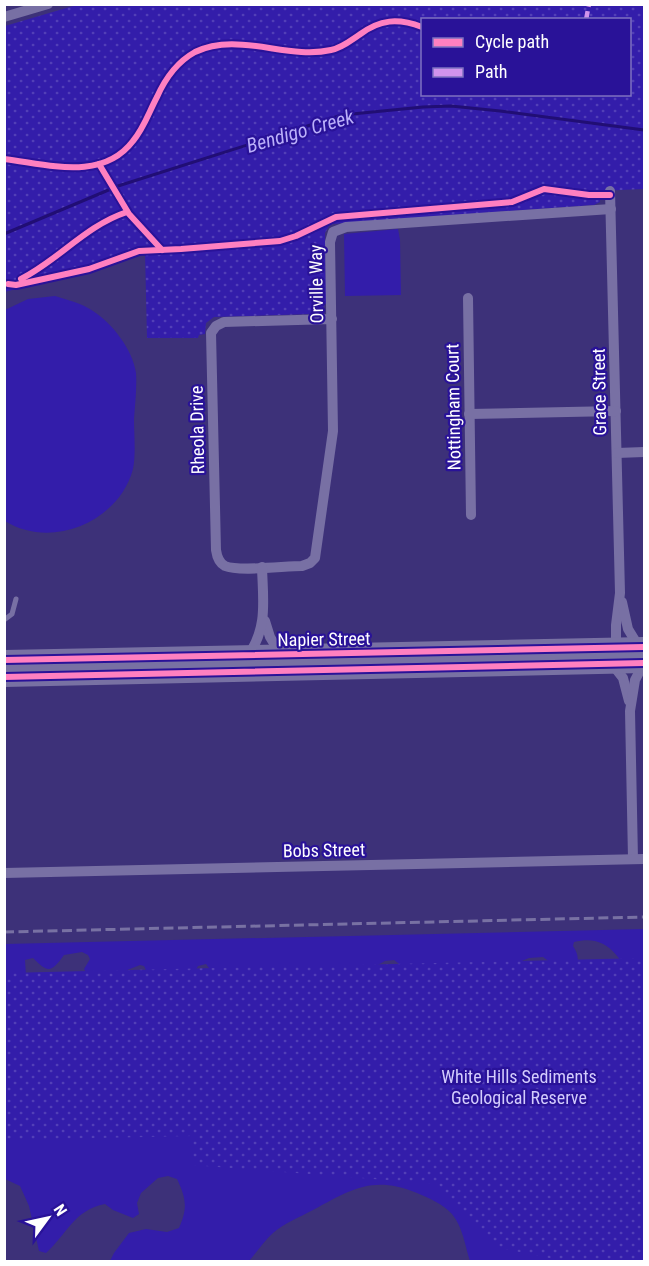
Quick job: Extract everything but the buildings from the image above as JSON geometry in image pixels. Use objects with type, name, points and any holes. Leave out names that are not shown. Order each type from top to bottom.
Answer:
[{"type":"highway","name":"Napier Street","points":[[4,660],[281,655],[614,656]]},
{"type":"highway","name":"Napier Street","points":[[4,677],[261,671],[643,655]]},
{"type":"highway","points":[[179,657],[226,663],[256,663],[261,666],[261,671]]},
{"type":"street","points":[[4,17],[48,4]]},
{"type":"street","name":"Grace Street","points":[[610,191],[620,593],[614,656],[624,681],[630,711],[633,859]]},
{"type":"street","name":"Orville Way","points":[[262,567],[306,565],[313,561],[317,552],[333,431],[330,242],[333,232],[340,228],[611,209]]},
{"type":"street","name":"Nottingham Court","points":[[468,298],[471,515]]},
{"type":"street","name":"Rheola Drive","points":[[262,567],[226,567],[217,556],[211,333],[216,326],[225,322],[332,319]]},
{"type":"street","points":[[469,414],[616,411]]},
{"type":"street","points":[[616,453],[645,452]]},
{"type":"street","points":[[262,567],[264,612],[270,637],[281,655]]},
{"type":"street","name":"Grace Street","points":[[620,593],[628,629],[643,655],[635,680],[630,711]]},
{"type":"street","points":[[248,656],[261,632],[264,612]]},
{"type":"street","name":"Bobs Street","points":[[4,873],[645,859]]},
{"type":"lane","points":[[4,620],[12,614],[16,599]]},
{"type":"green space","points":[[80,4],[644,5],[644,189],[599,191],[600,202],[594,205],[333,224],[325,233],[326,303],[321,311],[313,314],[214,317],[206,323],[205,334],[199,335],[198,338],[147,338],[145,253],[5,292],[5,26]]},
{"type":"green space","points":[[398,229],[401,295],[345,296],[344,234]]},
{"type":"green space","points":[[55,296],[84,306],[100,316],[114,330],[131,355],[136,373],[134,457],[133,469],[125,488],[114,504],[81,526],[42,533],[23,529],[5,521],[5,310],[28,299]]},
{"type":"green space","points":[[644,929],[644,984],[636,983],[612,950],[596,941],[586,940],[574,942],[578,962],[571,977],[543,957],[529,958],[512,965],[403,967],[394,960],[385,961],[374,967],[387,1162],[644,1261],[470,1261],[459,1225],[444,1207],[417,1193],[388,1185],[375,1185],[351,1191],[282,1226],[270,1236],[249,1261],[110,1261],[129,1233],[146,1229],[167,1232],[179,1228],[185,1209],[184,1198],[177,1179],[168,1176],[158,1178],[141,1193],[137,1203],[139,1214],[133,1218],[105,1204],[94,1207],[72,1223],[46,1253],[39,1251],[29,1206],[20,1186],[5,1179],[5,1099],[212,972],[206,964],[198,966],[195,971],[148,974],[144,966],[140,965],[117,974],[87,974],[84,969],[90,959],[82,952],[64,955],[56,965],[49,969],[33,958],[25,960],[26,976],[5,1045],[5,944]]},
{"type":"green space","name":"White Hills Sediments Geological Reserve","points":[[644,958],[644,1261],[564,1261],[494,1247],[438,1184],[192,1165],[192,1136],[5,1140],[5,973]]},
{"type":"waterway","name":"Bendigo Creek","points":[[4,234],[118,186],[342,115],[451,106],[644,130]]},
{"type":"railway","points":[[4,932],[644,917]]},
{"type":"marked path","points":[[586,18],[589,4]]},
{"type":"cycle path","points":[[4,159],[73,167],[106,162],[120,154],[137,136],[164,84],[177,66],[195,52],[211,46],[228,44],[314,52],[339,48],[382,23],[397,21],[421,27]]},
{"type":"cycle path","points":[[99,164],[129,214],[162,250]]},
{"type":"cycle path","points":[[8,284],[16,285],[89,269],[139,251],[280,241],[336,217],[512,202],[544,189],[589,195],[610,195]]},
{"type":"cycle path","points":[[21,279],[85,234],[127,212]]},
{"type":"cycle path","points":[[4,660],[644,647]]},
{"type":"cycle path","points":[[4,677],[644,663]]}]
